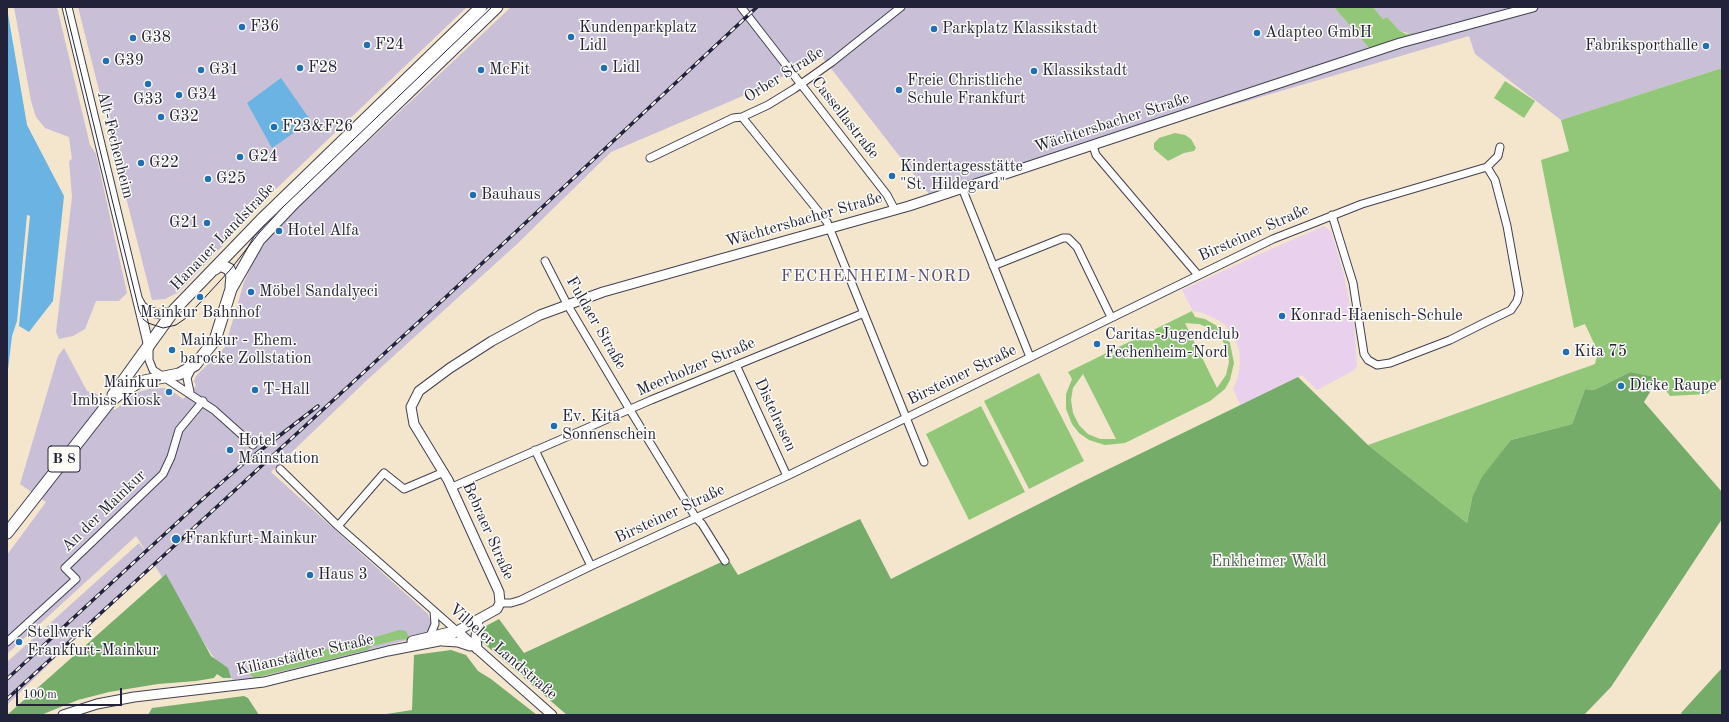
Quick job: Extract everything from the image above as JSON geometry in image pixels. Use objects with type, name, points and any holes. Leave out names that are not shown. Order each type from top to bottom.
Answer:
[{"type":"main road","name":"Hanauer Landstraße","points":[[7,533],[108,404],[130,370],[149,347],[172,312],[261,220],[481,7]]},
{"type":"main road","name":"Hanauer Landstraße","points":[[108,404],[130,386],[142,381],[179,374],[193,367],[215,340],[231,289],[259,240],[271,226],[497,7]]},
{"type":"main road","points":[[212,271],[220,265],[229,269],[232,276],[231,289]]},
{"type":"street","name":"Alt-Fechenheim","points":[[67,7],[134,290],[149,347]]},
{"type":"street","name":"Cassellastraße","points":[[741,7],[887,194],[895,210]]},
{"type":"street","name":"Orber Straße","points":[[650,158],[733,118],[742,117],[768,105],[832,62],[901,7]]},
{"type":"street","name":"Wächtersbacher Straße","points":[[410,413],[416,395],[450,368],[511,330],[567,304],[603,292],[895,210],[1421,37],[1533,7]]},
{"type":"street","points":[[742,117],[827,222],[924,462]]},
{"type":"street","points":[[1093,146],[1096,155],[1198,275]]},
{"type":"street","points":[[1332,215],[1353,283],[1364,354],[1368,360],[1377,365],[1390,363],[1450,340],[1510,310],[1518,301],[1519,293],[1507,226],[1495,180],[1487,167],[1498,156],[1500,146]]},
{"type":"street","name":"Birsteiner Straße","points":[[500,603],[511,604],[521,600],[590,566],[788,476],[1273,239],[1332,215],[1487,167]]},
{"type":"street","points":[[962,188],[1030,357]]},
{"type":"street","points":[[993,266],[1063,238],[1068,238],[1077,247],[1111,317]]},
{"type":"street","name":"Fuldaer Straße","points":[[545,262],[567,304],[630,410],[696,518],[702,524],[725,560]]},
{"type":"street","name":"Alt-Fechenheim","points":[[134,290],[140,304],[146,310],[157,314],[172,312]]},
{"type":"street","name":"Meerholzer Straße","points":[[452,486],[736,365],[864,313]]},
{"type":"street","points":[[149,347],[151,366],[163,376],[203,401],[228,421],[253,445]]},
{"type":"street","name":"Distelrasen","points":[[736,365],[788,476]]},
{"type":"street","points":[[190,392],[188,378],[193,367]]},
{"type":"street","name":"An der Mainkur","points":[[7,642],[76,579],[65,568],[163,474],[179,430],[203,401]]},
{"type":"street","name":"Bebraer Straße","points":[[410,413],[414,424],[452,486],[499,592],[500,603]]},
{"type":"street","points":[[535,450],[590,566]]},
{"type":"street","name":"Vilbeler Landstraße","points":[[280,469],[338,526],[552,715]]},
{"type":"street","name":"Bebraer Straße","points":[[338,526],[384,473],[404,489],[444,472]]},
{"type":"street","points":[[439,641],[497,609],[500,603]]},
{"type":"street","name":"Vilbeler Landstraße","points":[[430,636],[435,624],[434,611]]},
{"type":"street","points":[[439,641],[458,642],[477,649],[476,634],[478,620]]},
{"type":"street","name":"Kilianstädter Straße","points":[[388,651],[430,636],[457,631]]},
{"type":"street","name":"Kilianstädter Straße","points":[[63,715],[97,704],[134,696],[264,682],[388,651],[439,641]]},
{"type":"shaded area","points":[[14,7],[57,7],[90,145],[96,154],[127,293],[119,301],[96,301],[85,329],[73,336],[59,339],[56,332],[72,197],[69,161],[72,159],[69,137],[45,128],[36,117],[31,101]]},
{"type":"shaded area","points":[[78,7],[467,7],[276,189],[179,292],[165,299],[152,300]]},
{"type":"shaded area","points":[[511,7],[1334,7],[1369,48],[1411,34],[1400,31],[1387,17],[1383,19],[1373,7],[1722,7],[1722,68],[1561,120],[1475,54],[1469,36],[929,194],[819,53],[788,74],[738,98],[611,152],[516,245],[366,381],[271,472],[428,614],[432,624],[429,632],[423,636],[315,664],[254,678],[233,680],[212,655],[153,563],[7,705],[7,662],[139,543],[149,556],[136,536],[7,654],[7,555],[46,502],[20,484],[58,356],[64,348],[87,391],[95,393],[115,410],[135,393],[152,388],[168,388],[183,399],[196,386],[194,381],[196,376],[225,347],[244,282],[256,256],[277,227]]},
{"type":"shaded area","name":"Konrad-Haenisch-Schule","points":[[1324,226],[1331,231],[1344,275],[1354,325],[1357,366],[1353,371],[1317,390],[1302,375],[1241,406],[1233,389],[1238,377],[1240,365],[1239,350],[1234,337],[1224,324],[1203,313],[1193,311],[1182,290]]},
{"type":"green space","points":[[1334,7],[1373,7],[1383,19],[1387,17],[1400,31],[1406,34],[1415,33],[1369,48]]},
{"type":"green space","points":[[1722,68],[1722,378],[1707,394],[1670,396],[1656,377],[1630,372],[1594,390],[1585,389],[1572,424],[1511,440],[1472,498],[1467,523],[1368,445],[1595,364],[1598,352],[1585,324],[1574,328],[1541,160],[1569,151],[1561,120]]},
{"type":"green space","points":[[1505,81],[1535,101],[1524,118],[1494,98]]},
{"type":"green space","points":[[1175,133],[1185,135],[1191,139],[1196,148],[1194,151],[1184,153],[1168,161],[1154,149],[1154,143],[1159,138]]},
{"type":"green space","points":[[1192,311],[1195,317],[1205,319],[1217,326],[1230,343],[1234,363],[1230,380],[1225,389],[1210,401],[1125,443],[1105,445],[1089,440],[1079,433],[1072,424],[1066,409],[1066,394],[1072,379],[1068,372]],"holes":[[[1185,323],[1199,324],[1211,329],[1221,338],[1227,349],[1229,362],[1226,375],[1217,388]],[[1083,374],[1116,439],[1100,439],[1088,434],[1079,425],[1073,413],[1071,400],[1073,388]]]},
{"type":"green space","name":"Enkheimer Wald","points":[[1630,372],[1656,377],[1658,379],[1644,402],[1722,492],[1722,519],[1611,687],[1584,715],[567,715],[481,641],[484,627],[499,619],[524,653],[728,559],[738,575],[860,519],[891,579],[1082,482],[1298,377],[1368,445],[1467,523],[1472,498],[1482,477],[1511,440],[1572,424],[1585,389],[1594,390]]},
{"type":"green space","points":[[1039,373],[1084,461],[1029,489],[984,401]]},
{"type":"green space","points":[[981,406],[1025,492],[969,520],[926,434]]},
{"type":"green space","points":[[166,574],[211,656],[228,668],[231,678],[223,678],[217,674],[214,678],[196,681],[158,684],[109,692],[78,700],[41,715],[7,715]]},
{"type":"green space","points":[[399,630],[406,631],[410,639],[397,640],[373,646],[367,650],[254,678],[247,671],[249,667],[365,640]]},
{"type":"green space","points":[[451,650],[466,655],[478,671],[491,679],[537,715],[380,715],[412,710],[414,655]]},
{"type":"green space","points":[[1722,668],[1722,715],[1682,715],[1681,713]]},
{"type":"green space","points":[[244,696],[248,698],[259,715],[148,715],[152,708]]},
{"type":"water","points":[[7,8],[27,125],[64,196],[53,301],[29,332],[19,326],[30,216],[27,215],[17,321],[12,336],[7,378]]},
{"type":"water","name":"F23&F26","points":[[281,78],[311,121],[272,148],[247,103]]},
{"type":"tram line","points":[[65,7],[139,310],[143,319],[148,323],[163,328],[176,325],[186,318],[230,270],[259,233],[283,207],[492,7]]},
{"type":"railway","points":[[7,699],[447,296],[757,7]]},
{"type":"railway","points":[[7,679],[205,497],[244,463],[318,406]]},
{"type":"place","name":"F36","points":[[242,27]]},
{"type":"place","name":"Parkplatz Klassikstadt","points":[[934,29]]},
{"type":"place","name":"Adapteo GmbH","points":[[1257,33]]},
{"type":"place","name":"Kundenparkplatz Lidl","points":[[571,37]]},
{"type":"place","name":"G38","points":[[133,38]]},
{"type":"place","name":"F24","points":[[367,45]]},
{"type":"place","name":"Fabriksporthalle","points":[[1706,46]]},
{"type":"place","name":"G39","points":[[106,61]]},
{"type":"place","name":"F28","points":[[300,68]]},
{"type":"place","name":"Lidl","points":[[604,68]]},
{"type":"place","name":"G31","points":[[201,70]]},
{"type":"place","name":"McFit","points":[[481,70]]},
{"type":"place","name":"Klassikstadt","points":[[1034,71]]},
{"type":"place","name":"G33","points":[[148,84]]},
{"type":"place","name":"Freie Christliche Schule Frankfurt","points":[[899,90]]},
{"type":"place","name":"G34","points":[[179,95]]},
{"type":"place","name":"G32","points":[[161,117]]},
{"type":"place","name":"F23&F26","points":[[274,127]]},
{"type":"place","name":"G24","points":[[240,157]]},
{"type":"place","name":"G22","points":[[141,163]]},
{"type":"place","name":"Kindertagesstätte \"St. Hildegard\"","points":[[892,176]]},
{"type":"place","name":"G25","points":[[208,179]]},
{"type":"place","name":"Bauhaus","points":[[473,195]]},
{"type":"place","name":"G21","points":[[207,223]]},
{"type":"place","name":"Hotel Alfa","points":[[279,231]]},
{"type":"place","name":"Möbel Sandalyeci","points":[[251,292]]},
{"type":"place","name":"Mainkur Bahnhof","points":[[200,297]]},
{"type":"place","name":"Konrad-Haenisch-Schule","points":[[1282,316]]},
{"type":"place","name":"Caritas-Jugendclub Fechenheim-Nord","points":[[1097,344]]},
{"type":"place","name":"Mainkur - Ehem. barocke Zollstation","points":[[172,350]]},
{"type":"place","name":"Kita 75","points":[[1566,352]]},
{"type":"place","name":"Dicke Raupe","points":[[1621,386]]},
{"type":"place","name":"T-Hall","points":[[255,390]]},
{"type":"place","name":"Mainkur Imbiss Kiosk","points":[[169,392]]},
{"type":"place","name":"Ev. Kita Sonnenschein","points":[[554,426]]},
{"type":"place","name":"Hotel Mainstation","points":[[230,450]]},
{"type":"place","name":"Frankfurt-Mainkur","points":[[176,539]]},
{"type":"place","name":"Haus 3","points":[[310,575]]},
{"type":"place","name":"Stellwerk Frankfurt-Mainkur","points":[[19,642]]},
{"type":"district","name":"FECHENHEIM-NORD","points":[[876,277]]}]
